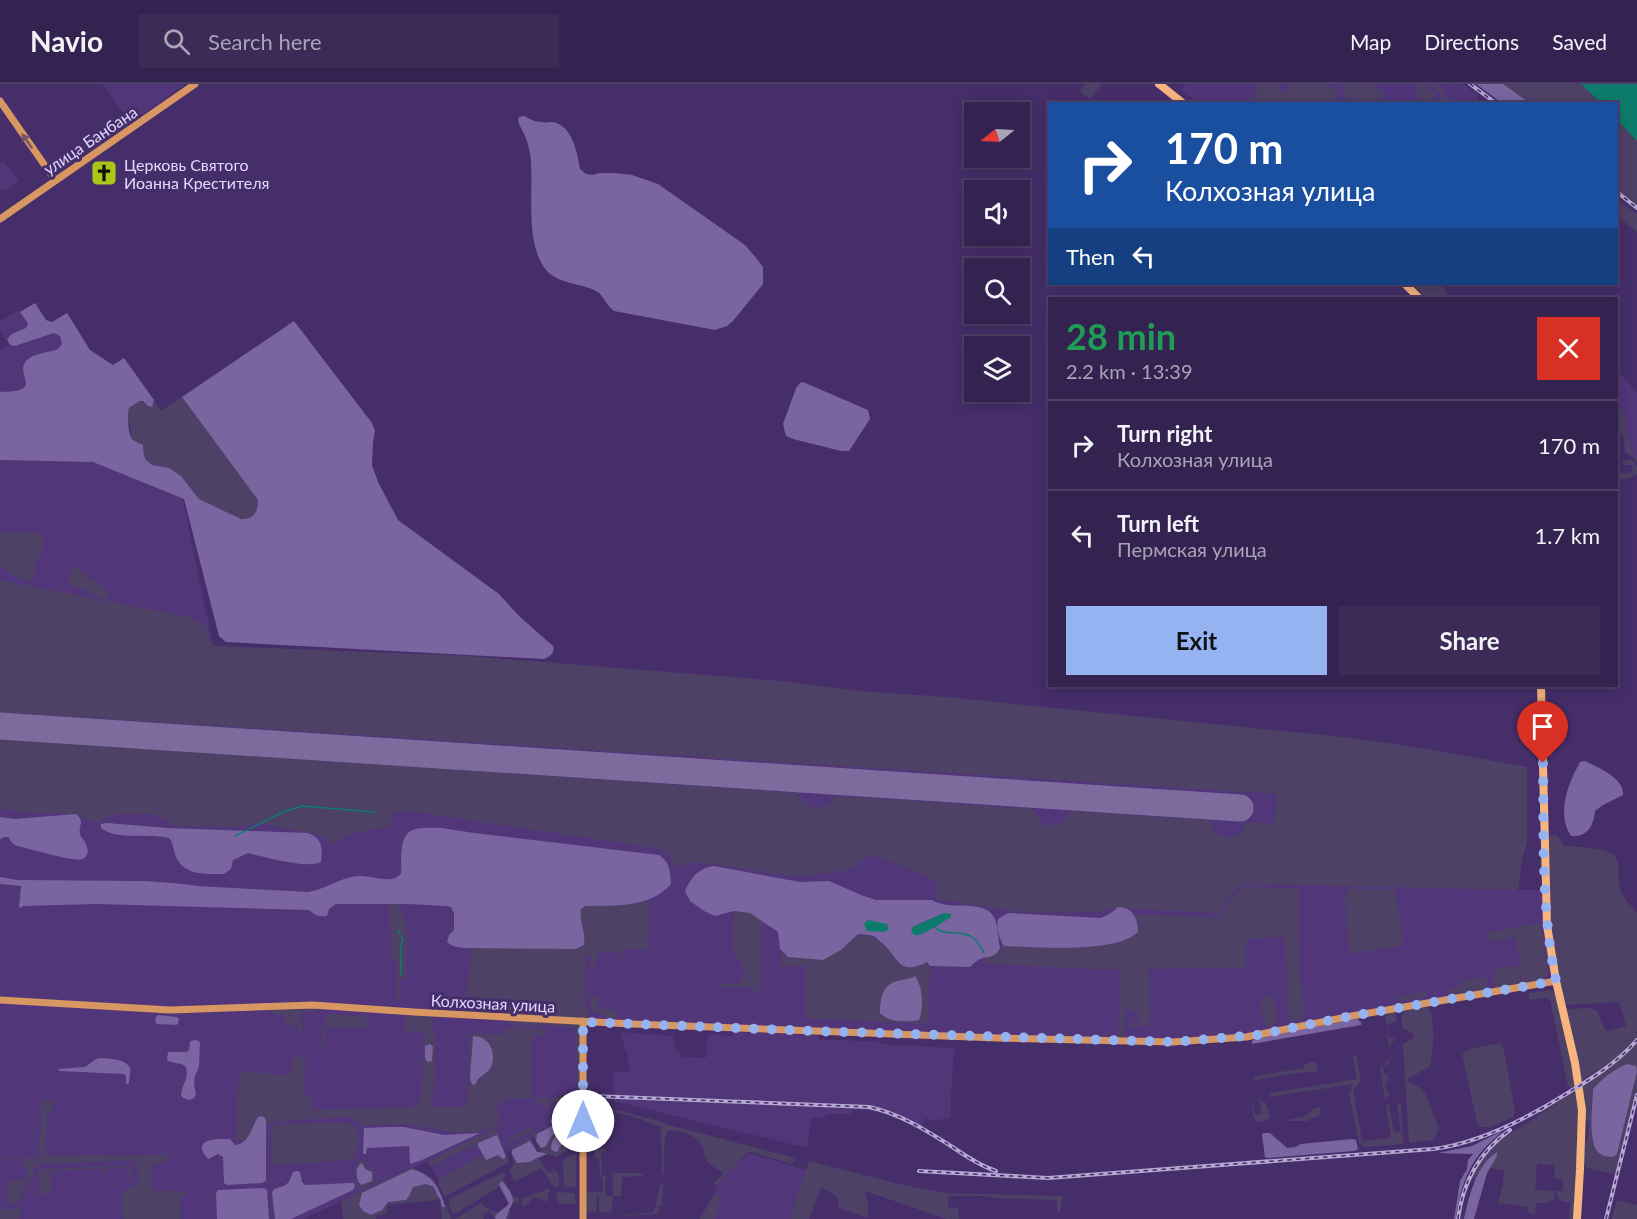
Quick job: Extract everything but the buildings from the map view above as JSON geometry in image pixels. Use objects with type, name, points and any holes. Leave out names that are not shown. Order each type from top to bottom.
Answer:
[{"type":"main road","points":[[1159,84],[1182,102]]},
{"type":"main road","points":[[1406,285],[1418,297]]},
{"type":"main road","points":[[1540,687],[1545,908],[1549,944],[1575,1063],[1581,1102],[1577,1219]]},
{"type":"street","name":"улица Банбана","points":[[0,219],[195,84]]},
{"type":"street","points":[[0,101],[55,180]]},
{"type":"street","name":"Колхозная улица","points":[[0,1000],[170,1010],[313,1005],[583,1022],[1173,1042],[1257,1035],[1352,1016],[1556,981]]},
{"type":"street","points":[[583,1022],[583,1219]]},
{"type":"shaded area","points":[[103,84],[184,84],[184,85],[130,123]]},
{"type":"shaded area","points":[[1086,84],[1102,84],[1089,99],[1080,91]]},
{"type":"shaded area","points":[[1186,84],[1463,84],[1479,96],[1475,102],[1197,102],[1182,90]]},
{"type":"shaded area","points":[[1261,84],[1280,84],[1278,87],[1284,93],[1293,84],[1328,84],[1337,91],[1334,102],[1248,102]]},
{"type":"shaded area","points":[[1343,84],[1373,84],[1385,96],[1373,102],[1352,102],[1343,95]]},
{"type":"shaded area","points":[[1419,84],[1424,84],[1436,96],[1432,102],[1423,102],[1414,89]]},
{"type":"shaded area","points":[[1430,84],[1438,84],[1452,102],[1438,102],[1443,97]]},
{"type":"shaded area","points":[[1476,84],[1503,84],[1529,102],[1501,102]]},
{"type":"shaded area","points":[[1503,84],[1581,84],[1600,102],[1529,102]]},
{"type":"shaded area","points":[[1581,84],[1637,84],[1637,141],[1618,121],[1618,102],[1600,102]]},
{"type":"shaded area","points":[[524,116],[537,121],[559,124],[565,128],[573,141],[580,169],[586,174],[632,175],[658,184],[745,245],[763,267],[763,284],[733,321],[715,330],[614,311],[594,290],[560,279],[548,272],[536,250],[533,236],[531,158],[518,120],[519,117]]},
{"type":"shaded area","points":[[1618,121],[1637,141],[1637,206],[1618,190]]},
{"type":"shaded area","points":[[1,161],[18,180],[5,191],[0,188]]},
{"type":"shaded area","points":[[1618,200],[1637,214],[1637,232],[1618,217]]},
{"type":"shaded area","points":[[1413,285],[1443,285],[1447,297],[1426,297]]},
{"type":"shaded area","points":[[35,303],[46,320],[52,322],[67,313],[90,350],[113,365],[124,358],[154,400],[152,407],[139,401],[128,411],[130,434],[133,440],[143,445],[146,460],[152,465],[169,468],[181,476],[199,499],[241,519],[249,518],[254,514],[258,500],[182,397],[294,321],[372,423],[375,431],[372,465],[378,482],[398,520],[499,594],[519,616],[553,646],[552,654],[544,659],[226,642],[219,636],[184,499],[93,462],[0,460],[0,392],[22,389],[26,382],[23,366],[26,361],[58,349],[62,344],[60,336],[54,333],[15,346],[10,345],[7,339],[12,334],[26,328],[28,324],[20,312]]},
{"type":"shaded area","points":[[19,310],[29,327],[6,341],[0,331],[0,321]]},
{"type":"shaded area","points":[[63,321],[62,395],[178,475],[213,646],[468,656],[779,681],[858,691],[945,697],[1342,737],[1415,747],[1527,767],[1527,842],[1518,890],[1542,890],[1545,935],[1550,964],[1549,976],[1546,980],[1254,1034],[1213,1038],[1120,1040],[623,1022],[341,1005],[170,1008],[0,998],[0,349]]},
{"type":"shaded area","points":[[1618,371],[1637,393],[1637,458],[1629,446],[1624,411],[1618,403]]},
{"type":"shaded area","points":[[803,382],[868,410],[870,419],[849,451],[841,451],[786,436],[783,424],[796,388]]},
{"type":"shaded area","points":[[182,397],[258,500],[253,516],[241,519],[199,499],[181,476],[169,468],[152,465],[146,460],[139,442],[131,438],[128,414],[129,408],[134,403],[139,400],[151,407],[154,400],[161,411]]},
{"type":"shaded area","points":[[1618,403],[1624,411],[1629,445],[1637,458],[1637,463],[1625,452],[1623,433],[1618,433]]},
{"type":"shaded area","points":[[1632,460],[1637,466],[1637,474],[1618,480],[1618,474],[1632,473],[1632,465],[1623,465],[1623,461]]},
{"type":"shaded area","points":[[4,532],[40,533],[43,537],[44,547],[31,581],[18,578],[0,566],[0,534]]},
{"type":"shaded area","points":[[73,567],[77,567],[109,593],[110,597],[105,600],[86,590],[69,586],[69,576]]},
{"type":"shaded area","points":[[0,580],[193,618],[207,627],[213,646],[468,656],[779,681],[858,691],[945,697],[1342,737],[1415,747],[1527,767],[1527,842],[1518,890],[1242,884],[1216,913],[1113,908],[1095,912],[1020,912],[935,899],[938,890],[934,880],[880,857],[863,859],[853,869],[807,876],[789,876],[701,862],[677,866],[673,864],[668,852],[661,849],[401,810],[393,814],[392,822],[387,827],[365,830],[331,843],[321,835],[265,824],[252,824],[244,827],[180,826],[151,814],[117,814],[98,822],[76,814],[30,813],[0,809],[0,739],[797,793],[805,803],[815,808],[825,806],[834,796],[1034,809],[1041,821],[1052,825],[1063,822],[1070,811],[1209,820],[1216,832],[1227,837],[1238,834],[1246,822],[1274,824],[1277,794],[0,712]]},
{"type":"shaded area","points":[[1585,761],[1615,779],[1620,784],[1623,795],[1595,811],[1589,830],[1581,835],[1571,836],[1564,818],[1565,799],[1580,762]]},
{"type":"shaded area","points":[[76,814],[81,819],[80,835],[88,851],[83,859],[62,857],[17,846],[8,837],[0,839],[0,817],[14,819]]},
{"type":"shaded area","points":[[101,824],[168,828],[308,833],[319,841],[322,852],[321,862],[296,863],[248,853],[233,860],[231,869],[224,874],[197,873],[190,871],[180,863],[169,838],[124,836],[101,828]]},
{"type":"shaded area","points":[[420,828],[442,828],[659,855],[670,871],[671,884],[662,892],[642,902],[585,906],[581,909],[584,945],[576,949],[453,946],[447,942],[454,930],[454,913],[451,907],[447,906],[336,904],[329,909],[327,916],[316,915],[309,910],[97,904],[23,906],[21,908],[19,907],[21,886],[0,884],[0,877],[17,880],[145,881],[308,892],[354,877],[393,879],[398,877],[401,873],[403,843],[408,833]]},
{"type":"shaded area","points":[[1557,835],[1564,846],[1611,853],[1617,859],[1622,892],[1637,912],[1637,1038],[1616,1058],[1581,1081],[1567,1009],[1591,1008],[1597,1011],[1606,1031],[1626,1026],[1619,1002],[1565,1005],[1555,955],[1551,914],[1548,836]]},
{"type":"shaded area","points":[[714,866],[800,882],[829,881],[876,900],[932,900],[948,905],[983,908],[995,919],[1000,948],[993,956],[978,960],[970,967],[930,966],[927,962],[910,967],[900,963],[875,937],[858,934],[841,950],[823,960],[788,957],[780,949],[778,932],[750,913],[734,911],[715,916],[690,901],[685,891],[693,877],[704,869]],"holes":[[[944,913],[946,920],[927,928],[913,927]]]},
{"type":"shaded area","points":[[1243,886],[1299,889],[1300,978],[1305,1019],[1293,1021],[1288,1015],[1285,937],[1246,939],[1246,968],[1139,969],[1149,970],[1150,1026],[1127,1026],[1128,1023],[1139,1023],[1139,1011],[1125,1010],[1124,1035],[1121,1038],[1111,1038],[1111,1036],[1118,1035],[1120,970],[984,964],[984,958],[1004,946],[1075,948],[1113,944],[1138,932],[1138,923],[1134,914],[1216,917]]},
{"type":"shaded area","points":[[1349,889],[1395,889],[1404,945],[1349,954],[1345,899]]},
{"type":"shaded area","points":[[649,901],[648,950],[623,949],[622,957],[619,957],[619,952],[598,952],[594,970],[590,968],[592,955],[587,955],[584,999],[589,1019],[462,1012],[465,1006],[472,948],[576,949],[585,938],[580,913],[585,906]]},
{"type":"shaded area","points":[[389,904],[397,904],[402,911],[406,929],[406,976],[400,979],[398,1002],[396,1002],[398,960],[391,960]]},
{"type":"shaded area","points":[[1118,907],[1131,911],[1137,923],[1138,932],[1112,944],[1074,948],[1004,946],[998,933],[998,919],[1008,913],[1101,918]]},
{"type":"shaded area","points":[[734,911],[750,913],[762,920],[760,992],[755,992],[754,987],[719,987],[719,984],[737,984],[744,974],[743,966],[734,951]]},
{"type":"shaded area","points":[[944,913],[951,914],[951,917],[921,934],[913,934],[911,930],[913,927]]},
{"type":"shaded area","points":[[868,920],[887,924],[889,929],[885,932],[867,931],[864,924]]},
{"type":"shaded area","points":[[1541,923],[1548,975],[1539,980],[1495,987],[1491,975],[1496,974],[1495,969],[1521,965],[1516,938],[1489,942],[1488,932]]},
{"type":"shaded area","points":[[858,934],[873,936],[890,950],[897,962],[917,967],[927,961],[930,966],[927,1024],[805,1018],[806,966],[781,966],[782,951],[788,957],[822,959],[839,950]]},
{"type":"shaded area","points":[[915,976],[922,997],[919,1020],[893,1020],[880,1013],[881,998],[885,989],[892,983]]},
{"type":"shaded area","points":[[1486,977],[1487,989],[1450,994],[1449,988],[1460,986],[1460,980]]},
{"type":"shaded area","points":[[1551,990],[1555,993],[1575,1083],[1571,1088],[1568,1086],[1550,1000],[1546,998],[1529,1000],[1529,993]]},
{"type":"shaded area","points":[[1427,991],[1426,997],[1399,1001],[1396,997]]},
{"type":"shaded area","points":[[589,993],[598,996],[598,1009],[616,1010],[616,1021],[592,1012]]},
{"type":"shaded area","points":[[1269,995],[1275,999],[1277,1022],[1268,1027],[1263,1023],[1261,999]]},
{"type":"shaded area","points":[[0,1002],[97,1008],[327,1007],[579,1025],[581,1119],[555,1125],[506,1152],[495,1130],[303,1219],[0,1219]]},
{"type":"shaded area","points":[[1427,1007],[1433,1027],[1430,1066],[1406,1080],[1419,1087],[1426,1095],[1439,1128],[1433,1140],[1409,1143],[1403,1044],[1414,1036],[1413,1033],[1402,1028],[1402,1015],[1405,1011]]},
{"type":"shaded area","points":[[272,1008],[317,1008],[318,1011],[303,1011],[301,1016],[272,1014]]},
{"type":"shaded area","points":[[1394,1011],[1396,1022],[1387,1024],[1389,1038],[1396,1037],[1389,1048],[1385,1013]]},
{"type":"shaded area","points":[[328,1014],[367,1017],[366,1029],[326,1026],[325,1047],[320,1047],[323,1026]]},
{"type":"shaded area","points":[[158,1015],[177,1017],[178,1024],[157,1024],[155,1022]]},
{"type":"shaded area","points":[[406,1015],[433,1018],[433,1032],[436,1033],[433,1105],[436,1107],[467,1106],[470,1035],[467,1034],[505,1034],[507,1027],[546,1029],[546,1035],[532,1035],[532,1098],[507,1099],[507,1102],[497,1103],[499,1125],[474,1132],[459,1133],[406,1124],[362,1126],[348,1117],[271,1122],[267,1125],[267,1142],[240,1142],[236,1139],[239,1072],[291,1075],[293,1057],[306,1057],[304,1096],[313,1097],[312,1110],[411,1107],[421,1100],[425,1032],[404,1031]]},
{"type":"shaded area","points":[[285,1016],[302,1017],[301,1033],[297,1027],[282,1024],[285,1023]]},
{"type":"shaded area","points":[[1357,1019],[1361,1025],[1252,1044],[1256,1038]]},
{"type":"shaded area","points":[[509,1020],[546,1022],[547,1024],[544,1026],[510,1025]]},
{"type":"shaded area","points":[[551,1022],[579,1025],[580,1087],[577,1087],[576,1028],[551,1026]]},
{"type":"shaded area","points":[[620,1032],[673,1036],[674,1047],[683,1057],[706,1058],[708,1034],[732,1036],[733,1032],[817,1035],[819,1040],[874,1041],[880,1044],[954,1048],[950,1117],[935,1121],[926,1118],[920,1130],[894,1116],[872,1111],[852,1109],[851,1114],[827,1114],[823,1118],[811,1118],[807,1148],[614,1101],[614,1072],[629,1072],[628,1053]]},
{"type":"shaded area","points":[[473,1036],[487,1042],[493,1056],[491,1067],[475,1085],[470,1079]]},
{"type":"shaded area","points":[[195,1040],[200,1044],[199,1067],[194,1085],[196,1094],[189,1100],[181,1095],[187,1075],[186,1067],[167,1060],[168,1052],[187,1052],[190,1041]]},
{"type":"shaded area","points":[[1637,1042],[1637,1091],[1616,1173],[1587,1168],[1584,1163],[1589,1124],[1585,1118],[1582,1085],[1618,1060]]},
{"type":"shaded area","points":[[1500,1043],[1504,1050],[1515,1112],[1513,1117],[1491,1126],[1482,1127],[1478,1126],[1462,1055],[1469,1049]]},
{"type":"shaded area","points":[[430,1044],[433,1047],[432,1061],[428,1062],[425,1059],[425,1046]]},
{"type":"shaded area","points":[[1356,1054],[1361,1081],[1353,1090],[1362,1141],[1391,1138],[1386,1105],[1389,1105],[1394,1133],[1401,1132],[1397,1103],[1401,1104],[1403,1144],[1364,1147],[1359,1143],[1349,1094],[1353,1084],[1270,1096],[1271,1093],[1357,1079],[1353,1056]]},
{"type":"shaded area","points":[[100,1058],[124,1062],[128,1065],[130,1068],[129,1083],[126,1084],[124,1074],[60,1071],[58,1069],[85,1067]]},
{"type":"shaded area","points":[[1314,1061],[1317,1071],[1253,1079],[1256,1076],[1304,1068],[1305,1064]]},
{"type":"shaded area","points":[[1628,1064],[1636,1066],[1637,1071],[1617,1154],[1613,1157],[1606,1156],[1599,1153],[1593,1141],[1593,1089],[1609,1074]]},
{"type":"shaded area","points":[[1383,1065],[1384,1074],[1387,1074],[1389,1080],[1385,1084],[1390,1095],[1385,1099],[1380,1068]]},
{"type":"shaded area","points":[[1572,1093],[1578,1096],[1579,1134],[1576,1136],[1576,1145],[1579,1147],[1575,1219],[1569,1219],[1570,1202],[1562,1201],[1558,1197],[1556,1191],[1563,1191],[1563,1179],[1554,1178],[1555,1165],[1537,1164],[1535,1190],[1554,1191],[1555,1197],[1548,1203],[1536,1203],[1535,1215],[1528,1213],[1528,1207],[1498,1203],[1504,1170],[1489,1168],[1483,1181],[1472,1178],[1479,1163],[1498,1142]]},
{"type":"shaded area","points":[[580,1097],[579,1102],[551,1102],[551,1107],[542,1106],[534,1098]]},
{"type":"shaded area","points":[[42,1098],[51,1099],[54,1103],[53,1110],[47,1112],[45,1156],[167,1154],[166,1161],[151,1166],[152,1185],[155,1191],[187,1192],[185,1196],[180,1197],[181,1219],[123,1219],[122,1192],[135,1185],[139,1178],[137,1167],[128,1160],[38,1165],[26,1195],[24,1195],[28,1168],[23,1167],[23,1159],[5,1157],[39,1158]]},
{"type":"shaded area","points":[[1259,1100],[1266,1103],[1270,1117],[1258,1122],[1254,1118],[1251,1103],[1252,1101],[1255,1115],[1262,1114]]},
{"type":"shaded area","points":[[578,1106],[580,1106],[580,1143],[556,1157],[549,1154],[539,1158],[548,1173],[554,1168],[559,1176],[559,1185],[554,1187],[541,1168],[515,1181],[509,1170],[514,1163],[510,1149],[530,1138],[538,1152],[541,1151],[531,1132],[509,1144],[507,1140],[530,1127],[535,1134],[554,1124],[578,1117]]},
{"type":"shaded area","points":[[588,1106],[613,1109],[792,1157],[795,1160],[789,1163],[751,1152],[747,1153],[716,1186],[715,1182],[724,1173],[706,1160],[700,1143],[688,1134],[667,1131],[664,1147],[664,1174],[662,1175],[661,1127],[625,1114],[596,1113],[589,1116],[587,1147],[586,1112]]},
{"type":"shaded area","points":[[1320,1107],[1321,1113],[1318,1117],[1308,1121],[1288,1120],[1306,1116],[1313,1109]]},
{"type":"shaded area","points":[[261,1116],[266,1120],[266,1181],[227,1185],[224,1183],[223,1157],[218,1154],[208,1159],[203,1152],[203,1143],[230,1139],[235,1145],[240,1144],[247,1139],[258,1117]]},
{"type":"shaded area","points":[[346,1122],[355,1128],[359,1138],[359,1144],[352,1160],[279,1165],[272,1162],[270,1131],[273,1126]]},
{"type":"shaded area","points":[[554,1125],[560,1128],[546,1146],[541,1148],[536,1141],[537,1134]]},
{"type":"shaded area","points":[[404,1127],[444,1135],[480,1133],[410,1164],[409,1146],[367,1148],[366,1154],[363,1154],[364,1128]]},
{"type":"shaded area","points":[[496,1128],[508,1163],[444,1195],[438,1179],[482,1155],[476,1144],[431,1167],[428,1161]]},
{"type":"shaded area","points":[[565,1128],[575,1131],[576,1139],[566,1142],[555,1152],[551,1149],[553,1139]]},
{"type":"shaded area","points":[[1504,1130],[1483,1150],[1470,1169],[1461,1192],[1456,1219],[1454,1219],[1460,1181],[1467,1169],[1468,1160],[1473,1154],[1438,1153],[1472,1146]]},
{"type":"shaded area","points":[[1263,1133],[1270,1133],[1287,1148],[1301,1144],[1352,1139],[1356,1140],[1358,1149],[1268,1158],[1265,1157]]},
{"type":"shaded area","points":[[497,1135],[506,1157],[503,1159],[498,1155],[486,1160],[478,1143]]},
{"type":"shaded area","points":[[530,1141],[537,1152],[546,1154],[530,1162],[517,1163],[512,1150]]},
{"type":"shaded area","points":[[476,1144],[482,1156],[438,1179],[432,1167]]},
{"type":"shaded area","points":[[605,1148],[606,1151],[601,1152],[602,1175],[608,1176],[605,1177],[606,1196],[613,1196],[612,1210],[608,1213],[601,1212],[597,1196],[596,1212],[586,1213],[585,1150],[587,1149],[587,1192],[603,1192],[603,1179],[600,1175],[599,1159],[595,1158],[595,1149]]},
{"type":"shaded area","points":[[1497,1152],[1487,1173],[1474,1219],[1464,1219],[1479,1173]]},
{"type":"shaded area","points":[[749,1153],[817,1173],[803,1219],[699,1219],[717,1189],[715,1186]]},
{"type":"shaded area","points":[[576,1154],[576,1185],[575,1187],[564,1187],[563,1160]]},
{"type":"shaded area","points":[[360,1160],[365,1160],[366,1168],[374,1168],[374,1180],[378,1178],[378,1180],[357,1190],[355,1167]]},
{"type":"shaded area","points":[[809,1161],[944,1193],[1063,1196],[1060,1211],[1057,1211],[1057,1200],[948,1196],[948,1207],[958,1208],[959,1219],[947,1219],[865,1191],[868,1218],[839,1208],[837,1197],[821,1187],[809,1219],[790,1219]]},
{"type":"shaded area","points":[[362,1163],[365,1169],[372,1172],[372,1181],[361,1185],[357,1174],[358,1167]]},
{"type":"shaded area","points":[[128,1165],[133,1173],[129,1180],[127,1167],[107,1168],[105,1173],[102,1169],[51,1171],[52,1194],[34,1195],[41,1179],[37,1177],[37,1174],[42,1169]]},
{"type":"shaded area","points":[[412,1167],[432,1178],[451,1219],[442,1219],[440,1200],[387,1205],[387,1214],[376,1215],[376,1219],[343,1219],[341,1201]]},
{"type":"shaded area","points":[[412,1169],[425,1175],[434,1183],[445,1207],[442,1207],[434,1187],[426,1184],[413,1187],[406,1200],[388,1202],[382,1210],[371,1215],[363,1211],[359,1205],[362,1193]]},
{"type":"shaded area","points":[[26,1172],[19,1203],[7,1204],[6,1181],[24,1180]]},
{"type":"shaded area","points":[[293,1172],[300,1172],[305,1185],[354,1183],[355,1187],[291,1219],[275,1219],[272,1193],[274,1189],[289,1182]]},
{"type":"shaded area","points":[[503,1172],[506,1176],[503,1178],[514,1198],[518,1197],[519,1205],[515,1202],[509,1210],[511,1212],[508,1219],[495,1219],[490,1210],[482,1215],[484,1219],[455,1219],[481,1203],[497,1212],[508,1205],[499,1187],[456,1213],[452,1212],[449,1205],[449,1199]]},
{"type":"shaded area","points":[[613,1173],[642,1173],[644,1176],[622,1177],[621,1196],[613,1196]]},
{"type":"shaded area","points":[[502,1181],[513,1201],[506,1219],[496,1219],[495,1216],[509,1204],[499,1184]]},
{"type":"shaded area","points":[[663,1182],[662,1206],[659,1206],[658,1214],[622,1216],[654,1211]]},
{"type":"shaded area","points":[[264,1188],[267,1190],[269,1219],[217,1219],[216,1193],[218,1190]]},
{"type":"shaded area","points":[[548,1189],[550,1191],[547,1202],[536,1197],[525,1207],[522,1204],[521,1199]]},
{"type":"shaded area","points":[[557,1192],[574,1193],[576,1204],[557,1202]]},
{"type":"shaded area","points":[[715,1194],[722,1197],[715,1219],[700,1219]]},
{"type":"shaded area","points":[[1617,1200],[1637,1205],[1637,1219],[1612,1219]]},
{"type":"shaded area","points":[[20,1208],[22,1210],[19,1219],[0,1219],[0,1210]]},
{"type":"waterway","points":[[235,836],[283,812],[302,806],[374,812]]},
{"type":"waterway","points":[[935,927],[942,932],[962,933],[972,937],[984,953]]},
{"type":"waterway","points":[[398,931],[403,940],[401,975]]},
{"type":"runway","points":[[0,726],[1240,808]]},
{"type":"railway","points":[[1470,84],[1494,102]]},
{"type":"railway","points":[[1618,193],[1637,208]]},
{"type":"railway","points":[[1540,1110],[1604,1070],[1637,1040]]},
{"type":"railway","points":[[1606,1219],[1637,1095]]},
{"type":"railway","points":[[593,1096],[869,1107],[913,1124],[974,1161],[996,1171]]},
{"type":"railway","points":[[919,1171],[1048,1178],[1433,1149],[1463,1143],[1491,1133],[1546,1106]]},
{"type":"railway","points":[[1458,1219],[1464,1192],[1474,1168],[1490,1148],[1510,1130]]},
{"type":"place","name":"Церковь Святого Иоанна Крестителя","points":[[104,173]]},
{"type":"route","points":[[583,1121],[583,1022],[1119,1042],[1173,1042],[1257,1035],[1352,1016],[1556,981],[1545,908],[1543,763]]}]
